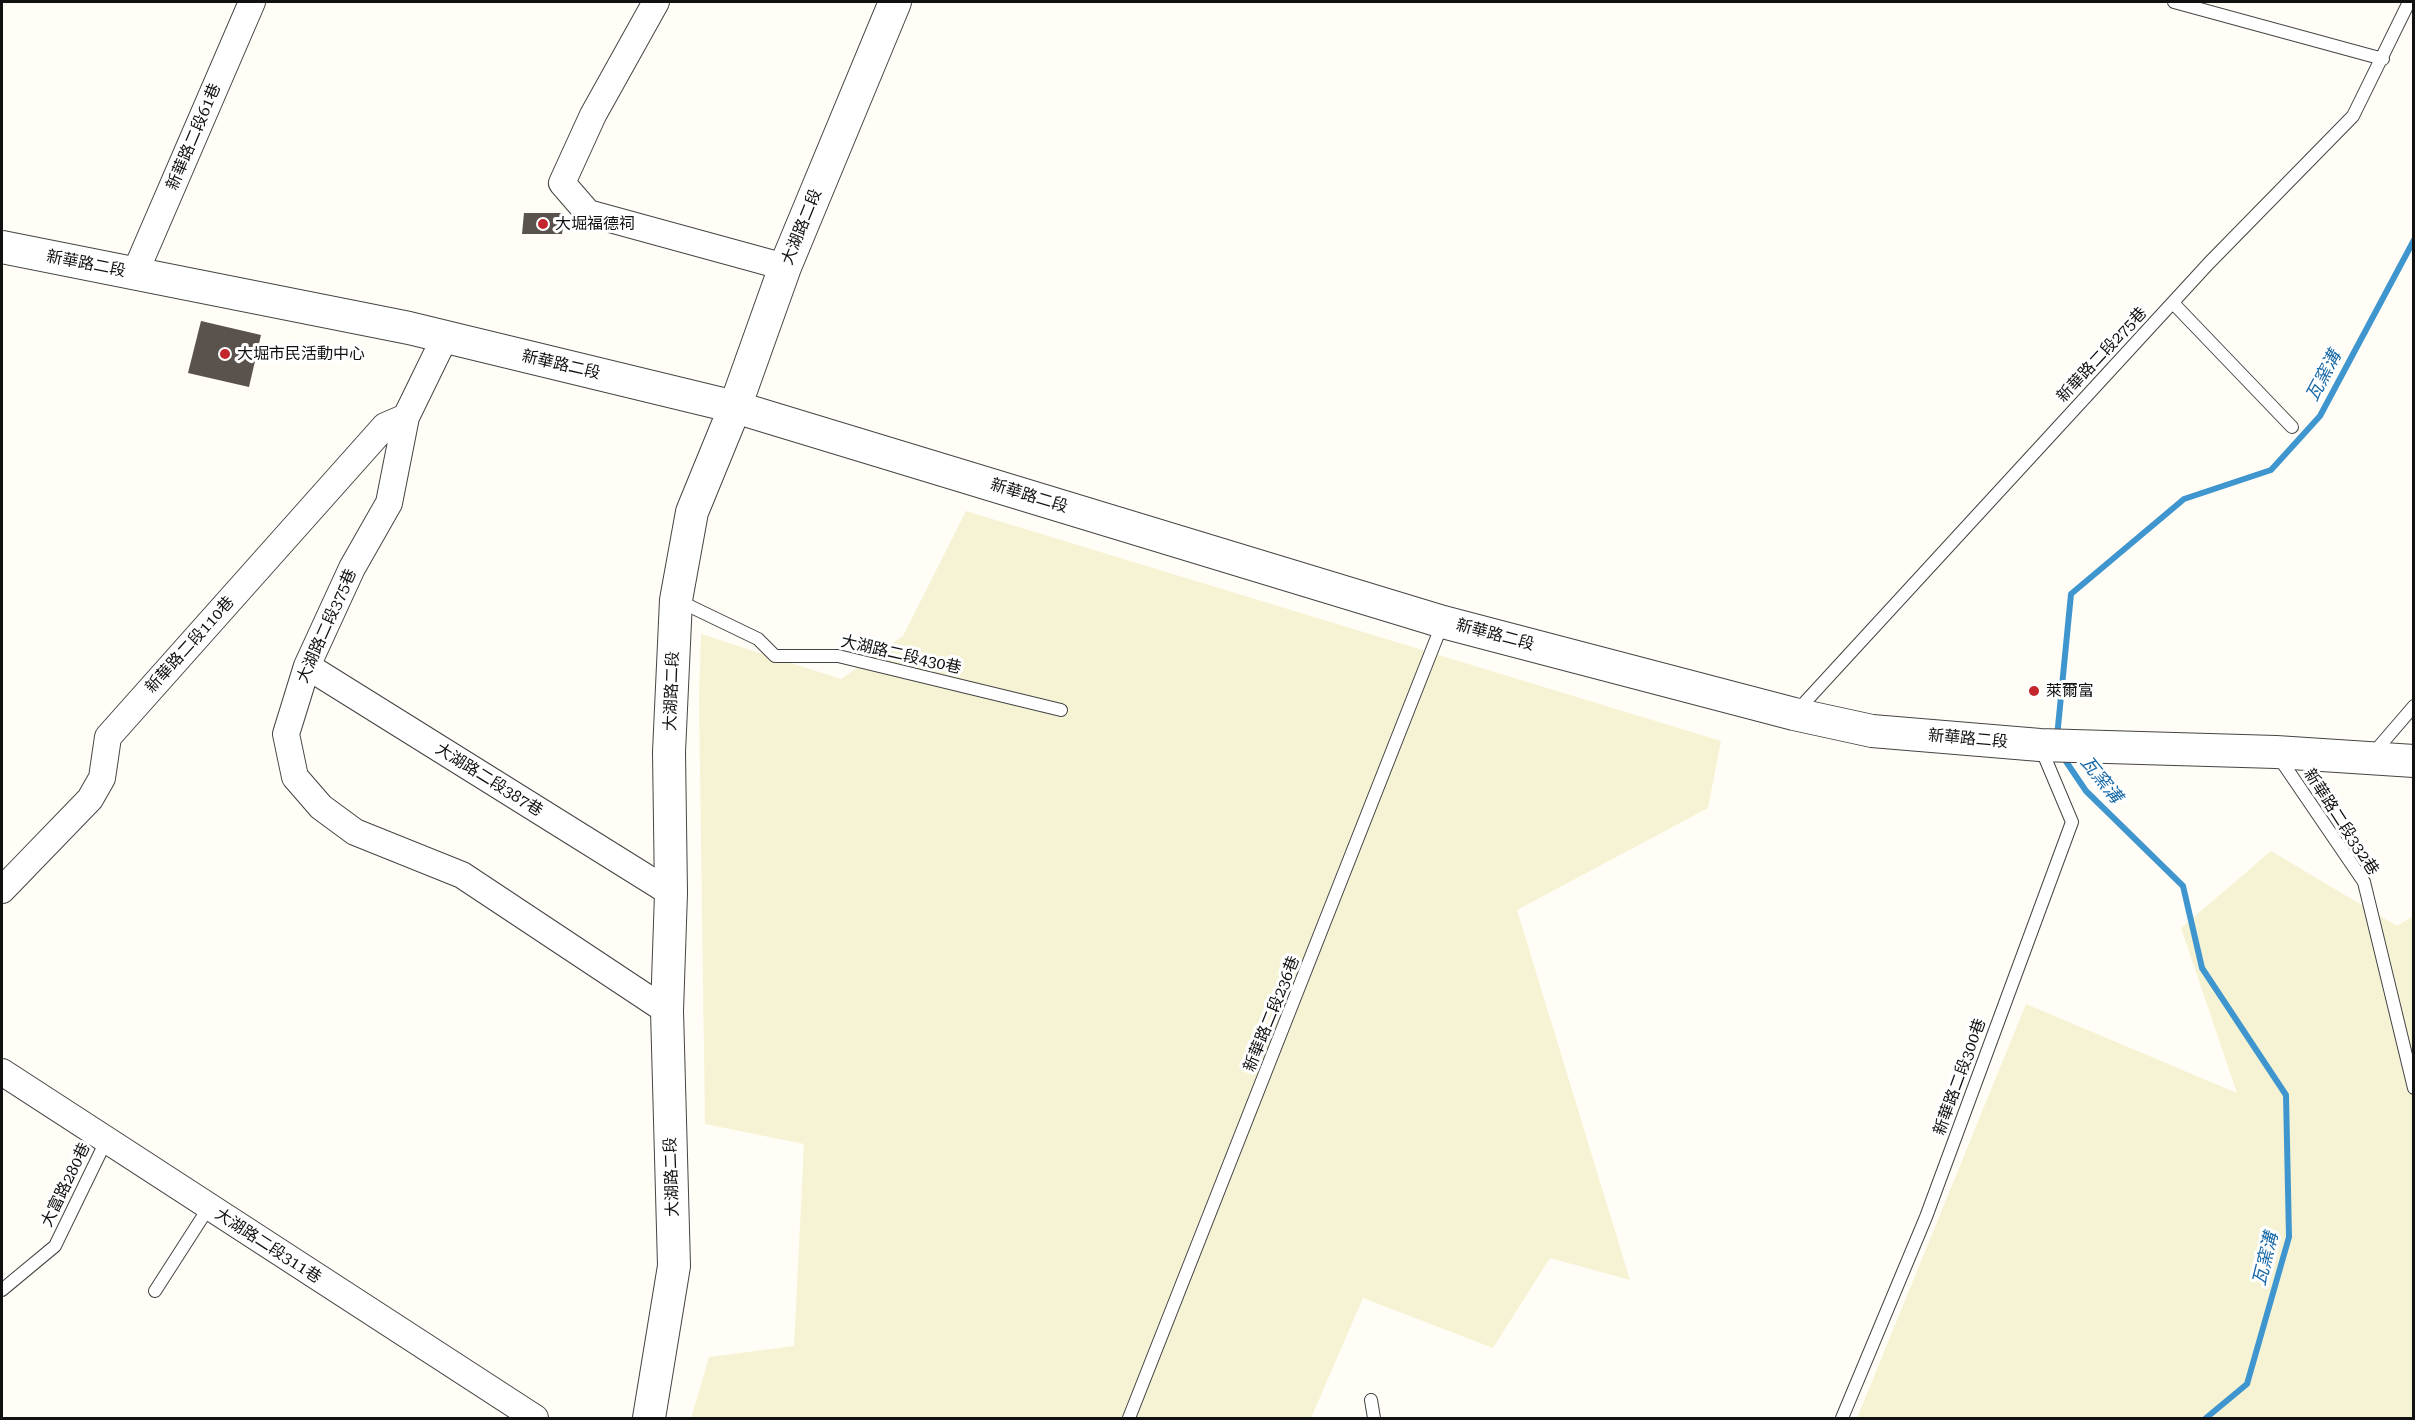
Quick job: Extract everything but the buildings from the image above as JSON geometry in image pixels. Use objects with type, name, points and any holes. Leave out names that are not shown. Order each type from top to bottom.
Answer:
[{"type":"street","name":"新華路二段61巷","points":[[135,273],[252,2]]},
{"type":"street","points":[[656,2],[592,115],[562,183],[588,213],[785,267]]},
{"type":"street","name":"大湖路二段","points":[[649,1419],[674,1266],[667,1011],[670,893],[669,752],[676,600],[692,512],[735,407],[785,267],[895,2]]},
{"type":"street","name":"新華路二段","points":[[2,247],[409,328],[735,407],[1443,622],[1794,714],[1872,731],[2047,744],[2276,752]]},
{"type":"street","name":"大湖路二段375巷","points":[[445,337],[406,417],[389,503],[352,568],[307,666],[286,734],[295,777],[321,807],[355,832],[462,875],[667,1011]]},
{"type":"street","name":"新華路二段110巷","points":[[2,890],[90,799],[102,778],[108,737],[385,426],[406,417]]},
{"type":"street","name":"大湖路二段387巷","points":[[307,666],[670,893]]},
{"type":"street","points":[[2276,752],[2414,761]]},
{"type":"street","name":"大湖路二段311巷","points":[[2,1072],[535,1419]]},
{"type":"lane","points":[[2174,2],[2383,59]]},
{"type":"lane","name":"新華路二段275巷","points":[[1794,714],[2173,303],[2353,116],[2409,2]]},
{"type":"lane","points":[[2173,303],[2292,427]]},
{"type":"lane","name":"大湖路二段430巷","points":[[676,600],[758,639],[775,656],[838,656],[1061,710]]},
{"type":"lane","name":"新華路二段236巷","points":[[1129,1419],[1443,622]]},
{"type":"lane","points":[[2370,757],[2414,706]]},
{"type":"lane","name":"新華路二段300巷","points":[[1842,1419],[1926,1217],[2072,822],[2047,744]]},
{"type":"lane","name":"新華路二段332巷","points":[[2276,752],[2364,882],[2414,1088]]},
{"type":"lane","name":"大富路280巷","points":[[2,1290],[55,1246],[106,1141]]},
{"type":"lane","points":[[155,1291],[209,1207]]},
{"type":"lane","points":[[1371,1400],[1374,1419]]},
{"type":"shaded area","points":[[966,511],[1721,741],[1708,808],[1517,910],[1630,1280],[1550,1258],[1493,1348],[1363,1298],[1311,1418],[691,1418],[709,1357],[794,1346],[804,1144],[705,1124],[699,699],[701,634],[841,679],[903,636]]},
{"type":"shaded area","points":[[2271,851],[2397,926],[2413,916],[2413,1418],[1857,1418],[2026,1004],[2237,1093],[2181,928]]},
{"type":"waterway","name":"瓦窯溝","points":[[2057,737],[2071,594],[2184,499],[2271,470],[2320,416],[2414,240]]},
{"type":"waterway","name":"瓦窯溝","points":[[2063,757],[2086,791],[2183,886],[2202,968],[2286,1095],[2289,1237],[2247,1384],[2206,1418]]},
{"type":"place","name":"大堀福德祠","points":[[543,224]]},
{"type":"place","name":"大堀市民活動中心","points":[[225,354]]},
{"type":"place","name":"萊爾富","points":[[2034,691]]}]
